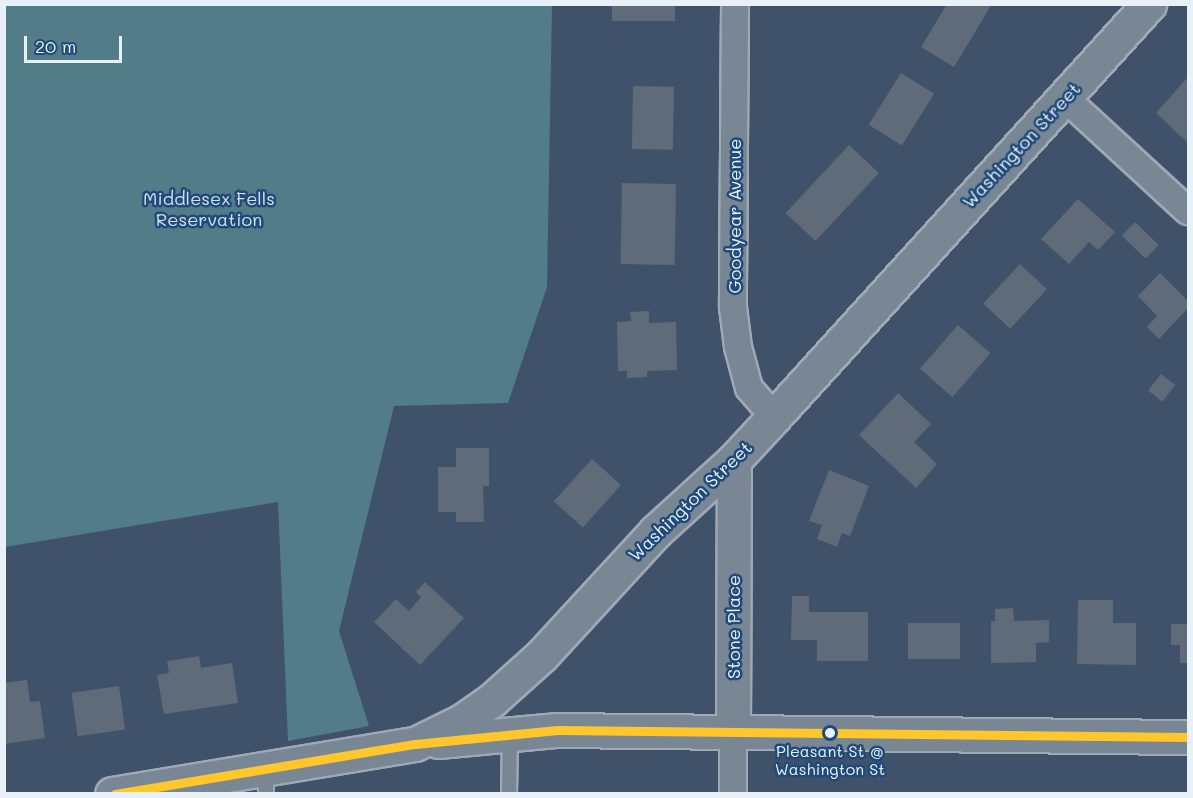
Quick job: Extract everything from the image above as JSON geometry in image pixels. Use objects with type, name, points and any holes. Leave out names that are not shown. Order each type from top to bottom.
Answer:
[{"type":"main road","name":"Washington Street","points":[[117,793],[266,781],[415,744],[462,721],[492,700],[542,655],[655,532],[734,460],[1149,4]]},
{"type":"main road","name":"Stone Place","points":[[733,731],[734,460]]},
{"type":"main road","points":[[415,744],[510,732],[557,730],[1188,737]]},
{"type":"street","name":"Goodyear Avenue","points":[[735,4],[733,307],[738,347],[749,388],[774,417]]},
{"type":"street","points":[[1065,98],[1188,211]]},
{"type":"street","name":"Stone Place","points":[[733,731],[733,794]]},
{"type":"lane","points":[[509,794],[510,732]]},
{"type":"green space","name":"Middlesex Fells Reservation","points":[[5,4],[552,5],[547,287],[508,403],[394,406],[339,631],[369,726],[288,741],[278,502],[5,547]]},
{"type":"building","points":[[612,4],[675,4],[675,21],[612,21]]},
{"type":"building","points":[[947,4],[992,4],[954,67],[921,47]]},
{"type":"building","points":[[901,73],[934,94],[902,145],[869,125]]},
{"type":"building","points":[[1188,77],[1188,143],[1156,113]]},
{"type":"building","points":[[633,86],[674,87],[673,150],[632,149]]},
{"type":"building","points":[[849,145],[879,173],[816,241],[786,213]]},
{"type":"building","points":[[622,183],[676,184],[675,265],[621,264]]},
{"type":"building","points":[[1078,199],[1115,232],[1098,250],[1089,242],[1069,264],[1041,239]]},
{"type":"building","points":[[1135,222],[1159,245],[1146,259],[1122,236]]},
{"type":"building","points":[[1020,264],[1047,289],[1010,329],[983,303]]},
{"type":"building","points":[[1160,273],[1188,301],[1188,308],[1159,339],[1147,327],[1157,316],[1138,296]]},
{"type":"building","points":[[649,311],[649,323],[676,322],[677,370],[647,371],[647,377],[627,378],[627,371],[618,371],[617,322],[631,321],[630,312]]},
{"type":"building","points":[[958,325],[990,353],[952,397],[920,369]]},
{"type":"building","points":[[1161,374],[1175,385],[1162,402],[1148,391]]},
{"type":"building","points":[[898,393],[931,424],[914,442],[937,464],[916,488],[859,435]]},
{"type":"building","points":[[456,448],[489,448],[489,486],[483,486],[484,522],[456,522],[456,512],[438,512],[438,467],[456,467]]},
{"type":"building","points":[[592,459],[621,485],[583,527],[554,501]]},
{"type":"building","points":[[829,470],[869,486],[850,536],[842,533],[837,547],[817,539],[822,525],[809,521]]},
{"type":"building","points":[[425,582],[464,618],[420,665],[374,622],[396,599],[409,611],[421,597],[416,592]]},
{"type":"building","points":[[792,596],[809,596],[809,612],[868,612],[868,661],[817,661],[817,640],[791,640]]},
{"type":"building","points":[[1078,600],[1113,600],[1113,623],[1136,623],[1136,665],[1077,664]]},
{"type":"building","points":[[1013,608],[1014,621],[1049,620],[1049,642],[1036,643],[1036,662],[991,663],[991,621],[995,621],[995,609]]},
{"type":"building","points":[[908,623],[960,623],[960,659],[908,659]]},
{"type":"building","points":[[1171,624],[1188,624],[1188,663],[1180,663],[1180,645],[1171,645]]},
{"type":"building","points":[[199,656],[201,668],[232,663],[238,703],[164,714],[157,675],[169,673],[167,661]]},
{"type":"building","points":[[27,680],[30,702],[40,701],[45,738],[4,744],[4,683]]},
{"type":"building","points":[[119,686],[125,730],[78,736],[71,693]]},
{"type":"transit line","points":[[115,794],[415,744],[557,730],[1188,737]]},
{"type":"place","name":"Pleasant St @ Washington St","points":[[830,733]]}]
